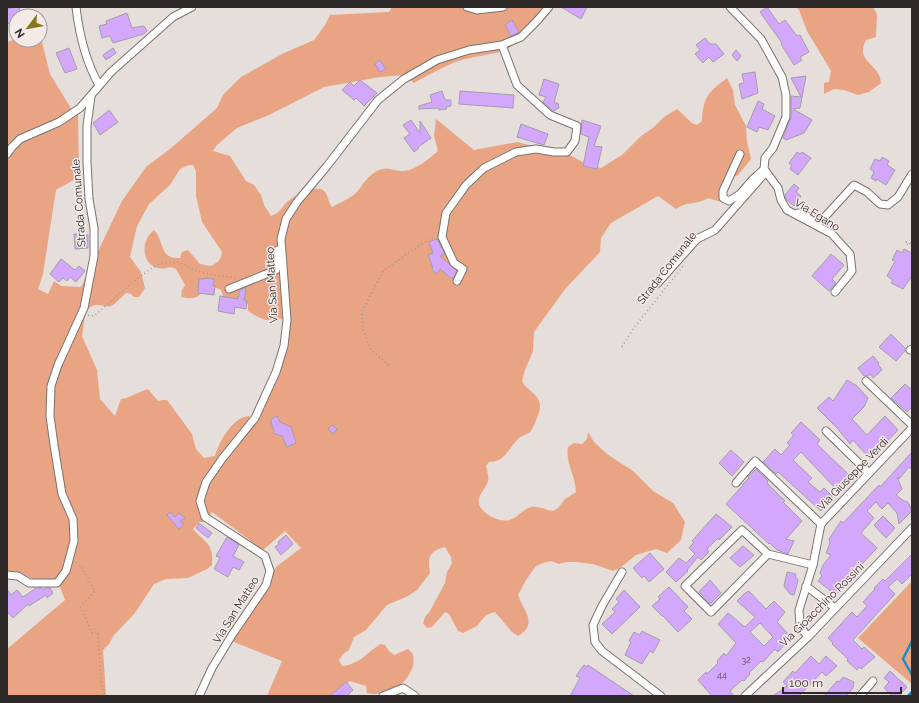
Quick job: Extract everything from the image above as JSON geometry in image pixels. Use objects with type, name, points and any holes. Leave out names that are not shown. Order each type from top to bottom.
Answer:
[{"type":"street","points":[[76,7],[77,21],[86,54],[99,85]]},
{"type":"street","points":[[7,154],[20,139],[59,122],[80,108],[111,72],[173,17],[192,7]]},
{"type":"street","points":[[467,7],[477,10],[503,7]]},
{"type":"street","name":"Via San Matteo","points":[[199,696],[212,668],[232,635],[266,585],[270,571],[265,556],[206,517],[200,501],[206,482],[222,459],[255,418],[276,372],[284,346],[287,320],[281,239],[286,219],[297,202],[328,166],[378,100],[404,79],[437,60],[469,50],[502,45],[521,37],[549,7]]},
{"type":"street","points":[[730,7],[762,39],[782,76],[786,95],[786,117],[773,148],[765,158],[765,170],[753,179],[740,194],[729,201],[723,198],[723,191],[740,154]]},
{"type":"street","points":[[457,281],[463,269],[454,263],[442,237],[442,232],[446,213],[452,202],[466,185],[484,168],[516,152],[536,149],[554,152],[567,152],[575,142],[577,126],[550,116],[517,85],[502,45]]},
{"type":"street","name":"Strada Comunale","points":[[7,575],[18,576],[29,583],[57,583],[66,571],[74,541],[73,519],[62,494],[55,452],[50,416],[51,386],[58,365],[84,308],[94,256],[94,228],[89,199],[87,163],[87,126],[91,96]]},
{"type":"street","name":"Via Egano","points":[[765,170],[778,188],[781,200],[787,210],[832,234],[850,254],[852,271],[835,292]]},
{"type":"street","name":"Strada Comunale","points":[[657,284],[697,239],[715,230],[765,170]]},
{"type":"street","points":[[794,214],[798,213],[820,221],[854,185],[867,192],[880,204],[888,205],[898,197],[912,174]]},
{"type":"street","points":[[229,289],[276,270],[278,248],[281,239]]},
{"type":"street","points":[[866,381],[912,427]]},
{"type":"street","name":"Via Giuseppe Verdi","points":[[808,637],[800,626],[798,610],[813,565],[821,524],[912,427]]},
{"type":"street","points":[[826,431],[869,473]]},
{"type":"street","points":[[736,483],[755,461],[821,524]]},
{"type":"street","name":"Via Gioacchino Rossini","points":[[747,695],[808,637],[912,528]]},
{"type":"street","points":[[768,554],[711,612],[685,586],[742,530],[768,554],[813,565]]},
{"type":"street","points":[[622,572],[602,606],[593,625],[595,642],[602,652],[661,696]]},
{"type":"street","points":[[806,586],[835,608]]},
{"type":"street","points":[[860,696],[873,681]]},
{"type":"street","points":[[383,696],[403,688],[415,696]]},
{"type":"path","points":[[389,365],[371,350],[363,329],[362,311],[384,270],[426,241],[438,236],[442,232]]},
{"type":"path","points":[[84,308],[89,316],[94,316],[132,283],[161,263],[178,262],[197,271],[213,275],[242,278]]},
{"type":"path","name":"Strada Comunale","points":[[622,347],[633,329],[684,265]]},
{"type":"path","points":[[70,557],[82,566],[95,591],[81,607],[92,633],[98,632],[101,683],[104,696]]},
{"type":"shaded area","points":[[392,7],[554,7],[531,33],[508,49],[458,61],[414,83],[404,75],[380,77],[324,87],[269,115],[237,128],[217,145],[213,151],[230,156],[246,181],[254,185],[261,195],[264,205],[271,216],[277,213],[291,199],[307,191],[316,189],[323,190],[326,193],[332,207],[356,193],[368,178],[381,169],[404,171],[418,166],[438,151],[434,136],[436,119],[474,150],[517,142],[572,156],[584,163],[601,168],[622,155],[641,136],[654,127],[664,117],[677,109],[692,123],[697,125],[702,121],[704,106],[708,95],[727,78],[733,90],[735,105],[746,126],[747,142],[751,159],[738,175],[727,180],[720,198],[721,202],[708,198],[676,209],[658,196],[611,223],[601,238],[600,252],[566,288],[534,332],[533,351],[522,381],[538,398],[540,409],[538,416],[530,432],[518,439],[502,458],[489,462],[486,466],[488,481],[479,498],[481,508],[487,514],[497,519],[506,521],[516,517],[525,509],[531,507],[553,511],[558,508],[565,499],[576,492],[576,486],[567,453],[568,447],[574,443],[582,444],[587,439],[588,432],[594,442],[607,454],[633,471],[653,491],[673,503],[685,522],[681,540],[667,553],[656,549],[636,555],[620,568],[613,571],[593,564],[576,562],[559,564],[551,561],[536,566],[518,595],[526,611],[529,622],[528,627],[518,636],[512,632],[495,612],[486,615],[477,626],[463,633],[458,631],[449,614],[445,612],[432,627],[427,628],[423,623],[425,617],[430,611],[445,583],[447,572],[452,563],[451,557],[445,547],[439,549],[430,556],[430,573],[417,590],[408,596],[387,605],[366,630],[354,637],[349,650],[343,654],[339,660],[342,666],[348,665],[363,658],[381,644],[385,645],[394,655],[408,649],[413,654],[413,663],[411,671],[400,685],[393,690],[375,694],[367,693],[366,686],[350,681],[329,696],[267,696],[282,661],[226,639],[233,625],[241,629],[276,567],[301,548],[285,531],[263,550],[212,512],[205,522],[199,522],[193,529],[208,544],[212,552],[212,565],[188,578],[166,579],[154,584],[135,613],[114,635],[109,644],[103,650],[106,696],[7,696],[7,649],[65,600],[60,587],[62,576],[41,583],[16,571],[7,571],[7,42],[8,48],[44,48],[50,74],[72,110],[78,112],[79,177],[56,190],[43,274],[38,289],[48,294],[54,281],[61,286],[81,287],[122,201],[146,167],[170,149],[217,108],[223,95],[241,77],[282,54],[314,40],[330,15],[389,12]],"holes":[[[193,165],[196,171],[196,196],[202,222],[222,252],[220,260],[210,266],[200,264],[188,250],[182,252],[180,258],[168,256],[154,230],[148,236],[145,243],[146,257],[149,263],[154,267],[161,269],[170,267],[176,269],[185,285],[182,290],[181,297],[195,298],[210,285],[221,290],[226,301],[245,300],[248,305],[248,311],[260,318],[266,320],[283,319],[280,357],[252,422],[249,416],[243,417],[237,421],[223,437],[215,456],[204,458],[196,449],[192,434],[167,400],[158,401],[148,389],[121,399],[115,416],[100,399],[97,370],[82,336],[86,314],[91,307],[95,305],[107,307],[111,306],[126,293],[131,294],[134,297],[139,297],[145,288],[141,272],[130,257],[137,226],[149,204],[170,185],[180,169]]]},
{"type":"shaded area","points":[[796,7],[873,7],[877,14],[876,37],[866,40],[863,47],[863,53],[865,58],[880,76],[881,83],[869,92],[858,95],[844,90],[834,89],[824,94],[824,83],[829,82],[831,71],[807,31],[799,10]]},
{"type":"shaded area","points":[[912,581],[912,684],[858,638]]},
{"type":"building","points":[[561,7],[587,7],[581,19]]},
{"type":"building","points":[[767,7],[779,24],[785,20],[797,36],[800,35],[809,52],[800,57],[802,60],[794,65],[781,44],[782,43],[760,12]]},
{"type":"building","points":[[7,9],[8,9],[7,24]]},
{"type":"building","points":[[127,13],[132,28],[144,26],[147,31],[144,34],[113,43],[110,36],[102,38],[99,26],[107,24],[106,21]]},
{"type":"building","points":[[512,20],[519,32],[511,36],[505,25]]},
{"type":"building","points":[[705,38],[710,44],[716,44],[724,54],[713,62],[709,57],[703,63],[695,54],[700,50],[696,45]]},
{"type":"building","points":[[69,48],[77,69],[65,73],[56,53]]},
{"type":"building","points":[[113,48],[116,53],[106,60],[103,55]]},
{"type":"building","points":[[736,50],[741,56],[737,61],[732,55]]},
{"type":"building","points":[[380,60],[386,69],[380,72],[375,64]]},
{"type":"building","points":[[755,72],[758,93],[742,99],[739,84],[744,83],[742,74]]},
{"type":"building","points":[[806,76],[800,108],[793,109],[812,120],[804,133],[786,140],[783,138],[791,117],[791,96],[801,97],[791,78]]},
{"type":"building","points":[[544,79],[559,84],[554,103],[558,103],[559,108],[553,111],[543,102],[546,97],[539,95]]},
{"type":"building","points":[[360,80],[377,93],[364,106],[356,98],[354,100],[342,90],[350,82],[354,86]]},
{"type":"building","points":[[442,91],[445,100],[451,100],[451,106],[446,107],[447,109],[439,110],[438,108],[419,109],[419,106],[432,102],[430,95]]},
{"type":"building","points":[[460,91],[514,95],[513,108],[459,104]]},
{"type":"building","points":[[758,101],[764,104],[762,109],[775,116],[768,130],[759,127],[757,132],[747,127]]},
{"type":"building","points":[[109,110],[118,122],[100,135],[93,123]]},
{"type":"building","points":[[411,120],[420,133],[420,121],[431,138],[418,147],[419,148],[414,152],[404,138],[410,134],[403,125]]},
{"type":"building","points":[[582,120],[601,126],[594,146],[602,147],[597,169],[583,166],[589,137],[581,134]]},
{"type":"building","points":[[521,124],[548,134],[544,145],[517,137]]},
{"type":"building","points":[[797,152],[800,154],[802,152],[811,158],[798,175],[790,169],[792,165],[789,163]]},
{"type":"building","points":[[882,157],[889,161],[887,165],[895,170],[886,185],[877,179],[876,181],[871,178],[874,172],[870,169],[875,159],[880,161]]},
{"type":"building","points":[[794,184],[799,188],[796,192],[801,196],[794,206],[786,199],[785,195]]},
{"type":"building","points":[[74,234],[88,235],[88,248],[75,249]]},
{"type":"building","points":[[437,239],[445,254],[440,256],[457,271],[452,279],[440,269],[437,274],[432,270],[433,268],[428,255],[433,253],[429,242]]},
{"type":"building","points":[[904,249],[912,253],[912,276],[903,289],[891,283],[893,280],[887,276],[895,261],[892,260],[897,250],[902,253]]},
{"type":"building","points":[[831,254],[844,265],[832,279],[836,283],[829,291],[812,276]]},
{"type":"building","points":[[61,259],[75,270],[79,266],[85,271],[76,282],[70,277],[67,281],[63,278],[59,282],[50,274]]},
{"type":"building","points":[[199,279],[214,279],[214,295],[198,293]]},
{"type":"building","points":[[244,288],[246,289],[244,300],[247,301],[246,309],[235,307],[234,314],[218,311],[220,296],[238,299],[240,290]]},
{"type":"building","points":[[891,334],[905,348],[905,351],[896,361],[879,347]]},
{"type":"building","points":[[873,356],[879,363],[878,364],[882,370],[873,378],[870,374],[868,376],[864,376],[858,368]]},
{"type":"building","points":[[847,380],[857,386],[868,398],[864,407],[852,419],[867,435],[885,416],[898,430],[870,459],[853,440],[850,444],[837,428],[817,408],[829,397],[833,401]]},
{"type":"building","points":[[905,384],[912,390],[912,407],[907,412],[891,398]]},
{"type":"building","points":[[277,416],[280,422],[291,427],[296,443],[287,447],[282,436],[273,433],[274,431],[271,419]]},
{"type":"building","points":[[801,422],[820,440],[817,444],[851,477],[837,490],[801,452],[793,460],[812,478],[808,482],[820,492],[824,488],[832,496],[831,497],[833,498],[821,511],[778,472],[776,474],[763,462],[775,449],[781,455],[790,445],[787,443],[794,435],[791,433]]},
{"type":"building","points":[[332,425],[337,429],[333,434],[328,429]]},
{"type":"building","points":[[731,450],[744,462],[732,476],[719,463]]},
{"type":"building","points":[[912,452],[912,470],[909,467],[899,479],[897,477],[902,489],[896,495],[908,502],[912,511],[899,524],[897,513],[888,503],[882,509],[876,502],[867,511],[874,518],[861,533],[877,548],[845,582],[847,583],[836,595],[818,581],[822,576],[820,573],[823,565],[831,555],[826,553],[830,543],[829,539],[841,521],[843,523],[879,485],[880,487]]},
{"type":"building","points":[[756,469],[768,481],[767,483],[785,501],[783,502],[802,521],[786,539],[794,541],[788,554],[777,550],[770,543],[769,544],[726,504]]},
{"type":"building","points":[[170,512],[175,517],[179,513],[185,518],[180,521],[184,524],[179,529],[167,515]]},
{"type":"building","points":[[716,514],[732,527],[707,549],[709,552],[701,560],[698,557],[687,570],[688,571],[676,582],[666,572],[679,558],[686,563],[695,554],[689,548],[694,542],[692,541]]},
{"type":"building","points":[[883,516],[895,528],[886,538],[874,525]]},
{"type":"building","points":[[199,523],[212,533],[208,538],[196,528]]},
{"type":"building","points":[[286,535],[293,544],[281,555],[275,547]]},
{"type":"building","points":[[227,537],[239,545],[233,556],[244,562],[239,570],[233,567],[228,577],[214,569],[220,558],[216,556]]},
{"type":"building","points":[[743,546],[754,555],[740,567],[730,558]]},
{"type":"building","points":[[650,553],[664,569],[649,582],[644,576],[642,578],[633,568]]},
{"type":"building","points":[[912,554],[912,574],[902,584],[897,579],[888,587],[895,594],[853,640],[862,649],[864,647],[875,657],[861,669],[859,667],[857,670],[847,661],[848,659],[832,644],[833,643],[828,638],[852,612],[857,617],[867,606],[863,602],[875,589],[874,588],[883,579],[885,581]]},
{"type":"building","points":[[787,572],[796,574],[795,576],[798,580],[794,595],[790,594],[784,586]]},
{"type":"building","points":[[710,580],[721,593],[710,604],[699,592]]},
{"type":"building","points":[[669,587],[688,607],[684,611],[692,619],[678,632],[652,606],[660,599],[658,597]]},
{"type":"building","points":[[36,588],[42,588],[43,590],[45,588],[50,588],[53,593],[47,598],[46,595],[29,606],[28,604],[13,618],[7,612],[7,589],[11,595],[17,590],[23,597]]},
{"type":"building","points":[[624,590],[640,607],[612,634],[602,624],[615,612],[612,609],[619,602],[616,599]]},
{"type":"building","points":[[749,591],[766,609],[774,601],[785,612],[777,622],[791,637],[778,652],[775,649],[763,662],[761,661],[749,673],[750,674],[744,681],[742,680],[730,691],[734,696],[712,696],[698,680],[706,672],[707,674],[718,663],[717,661],[724,653],[726,656],[736,643],[718,624],[728,613],[745,627],[755,617],[737,601]],"holes":[[[760,623],[773,637],[764,646],[750,632]]]},
{"type":"building","points":[[642,631],[660,640],[653,653],[650,651],[642,664],[625,655],[631,642],[629,641],[634,632],[640,635]]},
{"type":"building","points":[[811,656],[819,664],[826,656],[837,666],[826,676],[822,672],[799,696],[773,696],[787,686],[783,682],[793,671],[795,673]]},
{"type":"building","points":[[584,665],[587,667],[588,665],[634,696],[570,696],[580,678],[576,676]]},
{"type":"building","points":[[890,671],[907,687],[899,696],[892,696],[884,688],[889,682],[884,678]]},
{"type":"building","points":[[843,677],[854,682],[853,688],[846,696],[824,696],[837,681],[839,682]]},
{"type":"building","points":[[346,682],[353,690],[347,696],[330,696]]},
{"type":"waterway","points":[[912,641],[903,659],[912,675]]},
{"type":"waterway","points":[[908,696],[912,692]]}]
